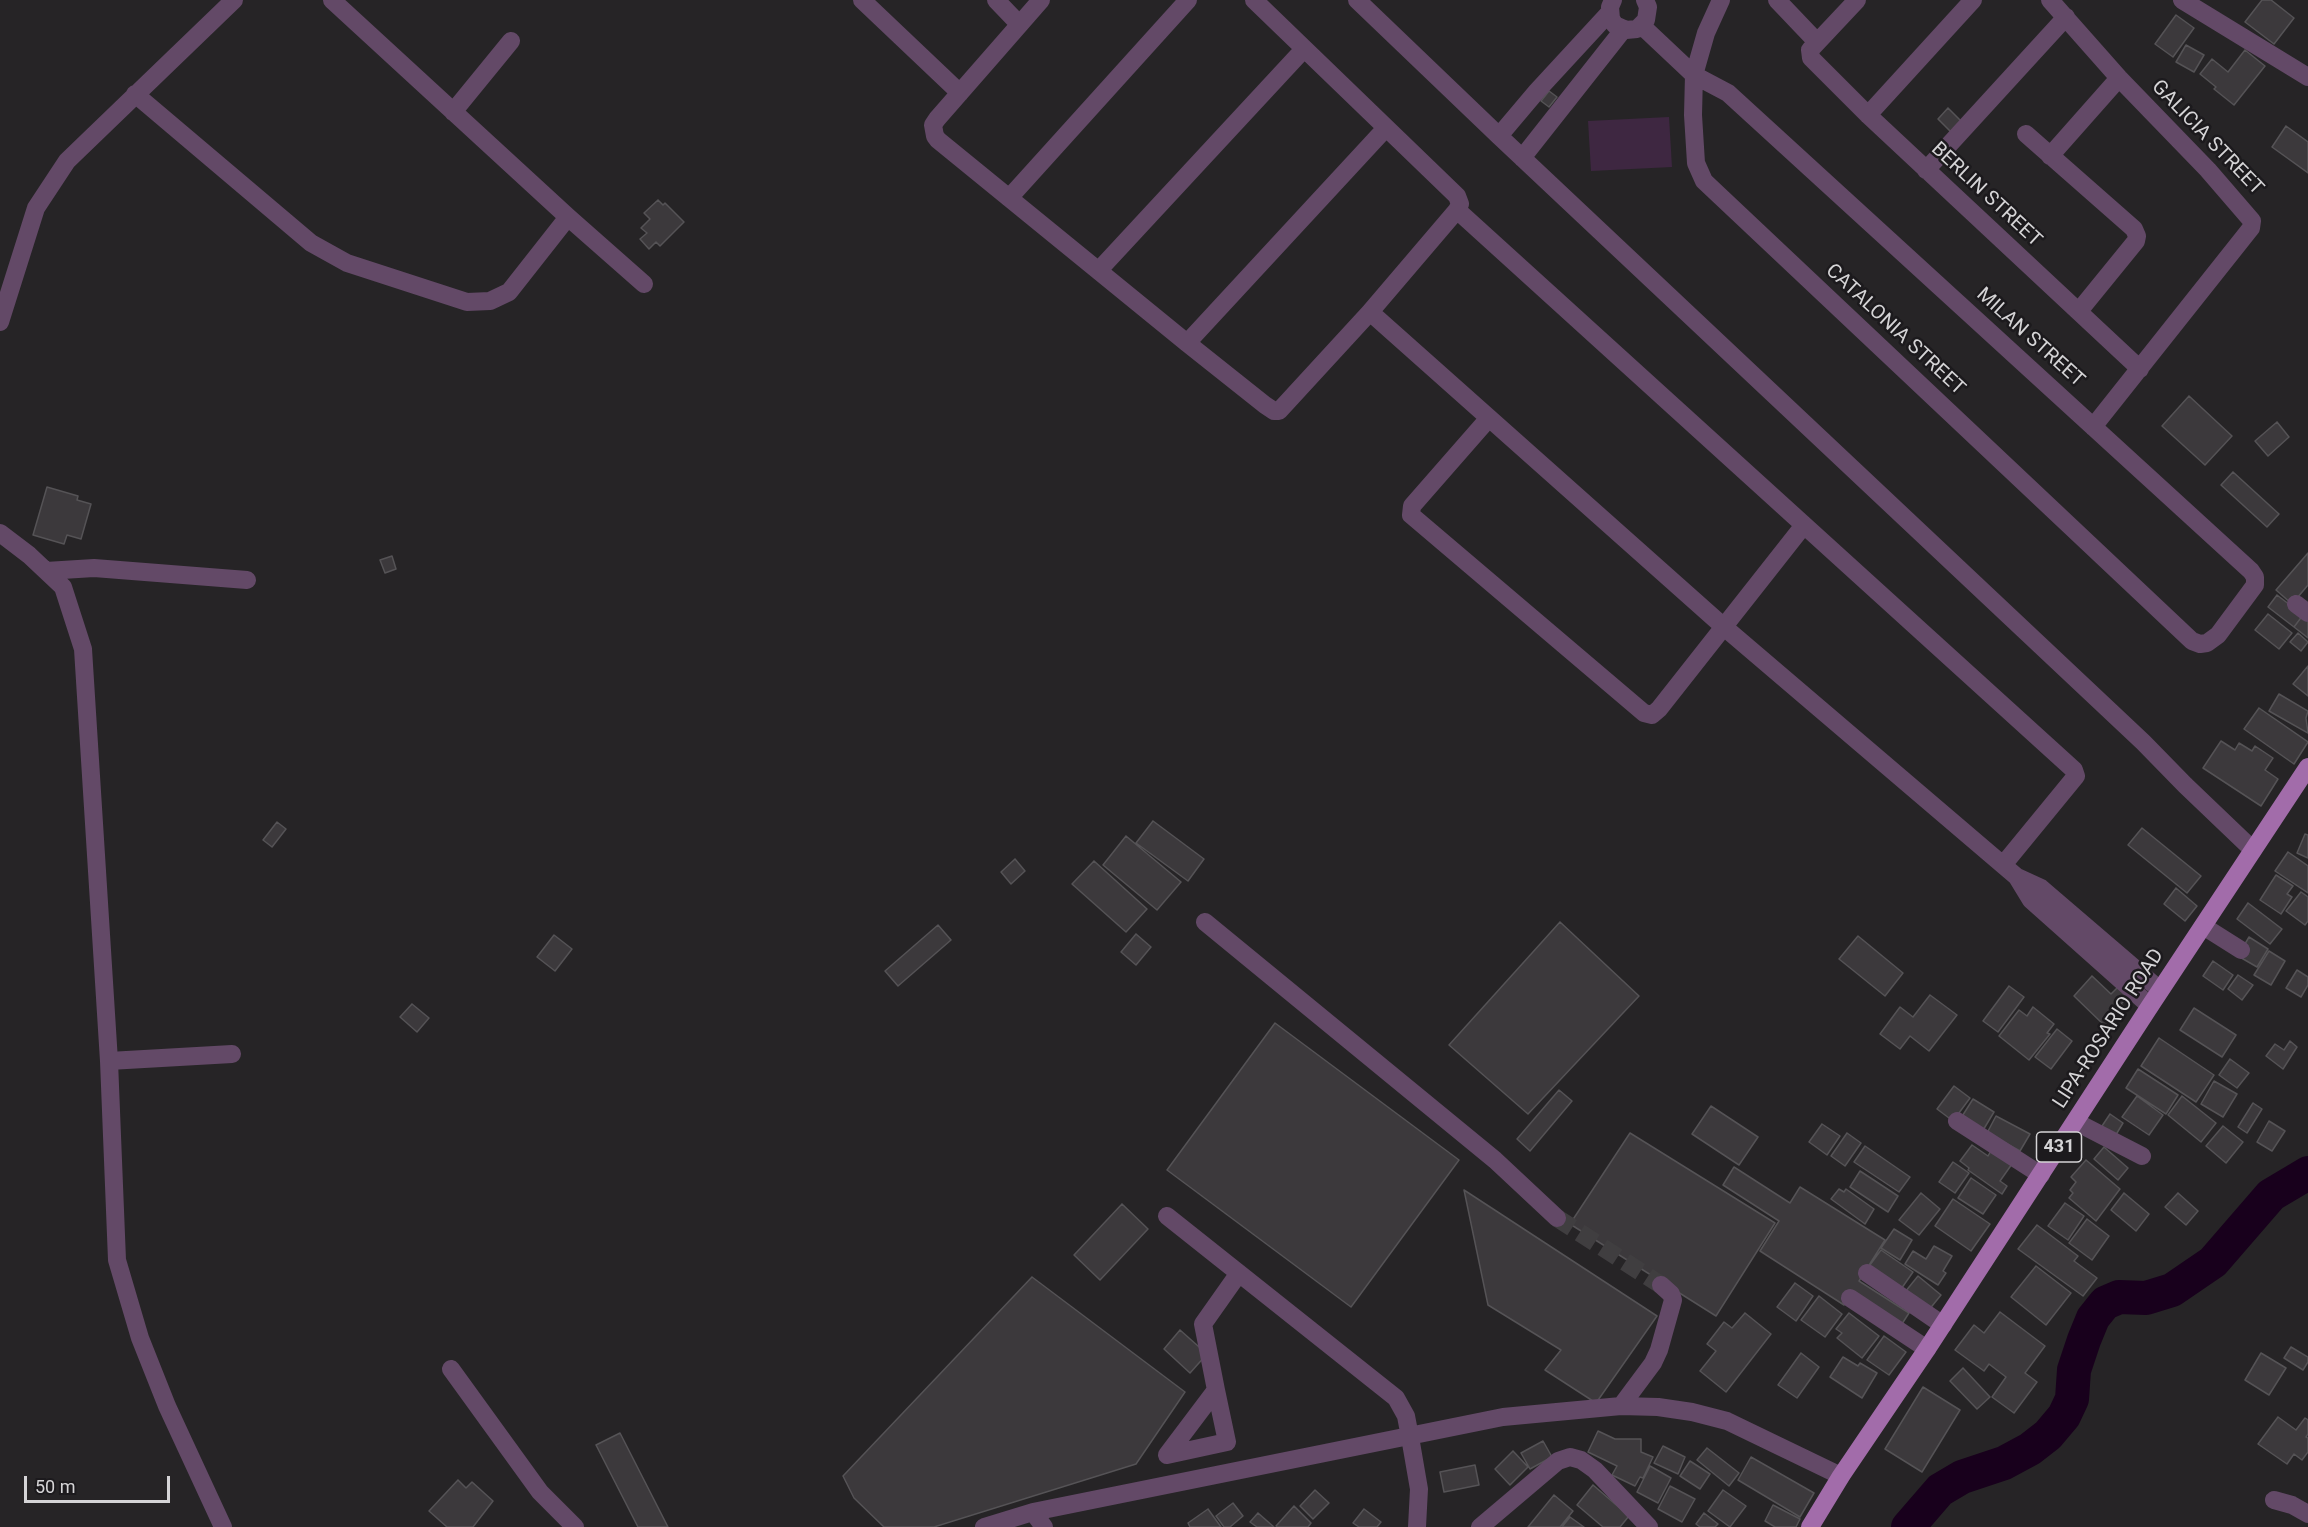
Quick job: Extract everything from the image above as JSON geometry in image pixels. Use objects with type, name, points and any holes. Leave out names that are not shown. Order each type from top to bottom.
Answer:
[{"type":"main road","name":"LIPA-ROSARIO ROAD","points":[[1810,1527],[1841,1476],[1927,1349],[2308,767]]},
{"type":"street","points":[[0,322],[36,208],[67,161],[234,0]]},
{"type":"street","points":[[332,0],[568,217],[645,284]]},
{"type":"street","points":[[862,0],[960,93]]},
{"type":"street","points":[[996,0],[1019,24]]},
{"type":"street","points":[[1041,0],[933,125],[935,136],[1187,343],[1265,405],[1274,411],[1279,411],[1370,312],[1460,204],[1457,196],[1385,129],[1254,0]]},
{"type":"street","points":[[1010,198],[1188,0]]},
{"type":"street","points":[[1357,0],[2143,742],[2253,850]]},
{"type":"street","points":[[1611,7],[1615,25],[1623,30],[1632,30],[1642,26],[1648,14],[1645,0]]},
{"type":"street","name":"CATALONIA STREET","points":[[1721,0],[1706,33],[1694,75],[1693,115],[1696,163],[1704,181],[2193,641]]},
{"type":"street","name":"BERLIN STREET","points":[[1777,0],[1814,46],[1811,58],[1868,116],[2140,369]]},
{"type":"street","points":[[1814,46],[1857,0]]},
{"type":"street","points":[[1868,116],[1973,0]]},
{"type":"street","name":"GALICIA STREET","points":[[2050,0],[2119,78],[2208,170],[2252,221],[2251,228],[2093,427]]},
{"type":"street","points":[[2182,0],[2308,77]]},
{"type":"street","points":[[1499,136],[1611,7]]},
{"type":"street","points":[[1926,170],[2066,16]]},
{"type":"street","name":"MILAN STREET","points":[[1642,26],[1694,75],[1728,93],[2251,571],[2255,585],[2218,635],[2207,643],[2200,644],[2193,641]]},
{"type":"street","points":[[1522,158],[1623,30]]},
{"type":"street","points":[[453,112],[511,41]]},
{"type":"street","points":[[1099,270],[1304,49]]},
{"type":"street","points":[[1552,75],[1573,92]]},
{"type":"street","points":[[2050,156],[2119,78]]},
{"type":"street","points":[[135,94],[311,243],[347,263],[467,302],[490,300],[509,292],[568,217]]},
{"type":"street","points":[[1522,110],[1544,129]]},
{"type":"street","points":[[1187,343],[1385,129]]},
{"type":"street","points":[[2026,134],[2134,229],[2137,236],[2136,242],[2079,311]]},
{"type":"street","points":[[1457,210],[2069,764],[2076,776],[2003,865]]},
{"type":"street","points":[[1370,312],[1724,627],[2017,877],[2041,888],[2160,990]]},
{"type":"street","points":[[1489,418],[1412,506],[1410,512],[1413,517],[1644,713],[1652,715],[1659,710],[1804,525]]},
{"type":"street","points":[[0,533],[63,587],[83,650],[120,1269],[140,1338],[167,1406],[223,1527]]},
{"type":"street","points":[[46,571],[94,568],[247,580]]},
{"type":"street","points":[[2017,877],[2031,900],[2150,1006]]},
{"type":"street","points":[[1205,922],[1496,1160],[1557,1218]]},
{"type":"street","points":[[2203,926],[2241,950]]},
{"type":"street","points":[[109,1061],[232,1054]]},
{"type":"street","points":[[1957,1121],[2041,1175]]},
{"type":"street","points":[[2076,1122],[2142,1156]]},
{"type":"street","points":[[1167,1216],[1396,1398],[1406,1416],[1419,1489],[1418,1527]]},
{"type":"street","points":[[1216,1390],[1203,1324],[1239,1273]]},
{"type":"street","points":[[1867,1273],[1943,1324]]},
{"type":"street","points":[[1621,1406],[1653,1364],[1659,1350],[1673,1300],[1671,1294],[1661,1285]]},
{"type":"street","points":[[1850,1298],[1927,1349]]},
{"type":"street","points":[[451,1369],[540,1492],[575,1527]]},
{"type":"street","points":[[984,1527],[1033,1512],[1503,1417],[1621,1406],[1658,1407],[1692,1412],[1727,1421],[1841,1476]]},
{"type":"street","points":[[1480,1527],[1558,1461],[1570,1457],[1581,1460],[1595,1470],[1649,1527]]},
{"type":"street","points":[[2274,1500],[2292,1505],[2308,1514]]},
{"type":"street","points":[[1033,1512],[1044,1527]]},
{"type":"shaded area","points":[[1669,117],[1672,167],[1591,171],[1588,121]]},
{"type":"building","points":[[2262,0],[2271,0],[2294,18],[2274,44],[2245,22]]},
{"type":"building","points":[[2176,15],[2194,28],[2173,57],[2155,44]]},
{"type":"building","points":[[2186,45],[2204,55],[2194,72],[2176,62]]},
{"type":"building","points":[[2245,50],[2265,66],[2234,105],[2200,74],[2212,59],[2228,72]]},
{"type":"building","points":[[1549,91],[1557,97],[1549,107],[1541,101]]},
{"type":"building","points":[[1948,108],[1962,122],[1952,133],[1938,119]]},
{"type":"building","points":[[2286,126],[2308,142],[2308,173],[2272,147]]},
{"type":"building","points":[[658,200],[663,205],[665,203],[684,222],[660,246],[656,242],[649,249],[640,239],[647,233],[641,228],[650,219],[644,213]]},
{"type":"building","points":[[2189,396],[2232,436],[2205,465],[2162,426]]},
{"type":"building","points":[[2277,422],[2289,437],[2268,456],[2255,441]]},
{"type":"building","points":[[2233,472],[2279,514],[2267,527],[2221,485]]},
{"type":"building","points":[[47,487],[78,496],[77,500],[91,504],[81,539],[67,535],[64,544],[33,535]]},
{"type":"building","points":[[2308,553],[2308,585],[2292,604],[2276,590]]},
{"type":"building","points":[[392,556],[396,569],[385,573],[380,560]]},
{"type":"building","points":[[2277,595],[2303,615],[2294,627],[2268,607]]},
{"type":"building","points":[[2268,614],[2292,633],[2279,649],[2255,630]]},
{"type":"building","points":[[2303,615],[2308,618],[2308,638],[2294,627]]},
{"type":"building","points":[[2298,633],[2308,642],[2301,651],[2290,642]]},
{"type":"building","points":[[2308,666],[2308,696],[2293,684]]},
{"type":"building","points":[[2279,694],[2308,711],[2306,718],[2308,733],[2269,711]]},
{"type":"building","points":[[2259,708],[2308,742],[2294,764],[2244,729]]},
{"type":"building","points":[[2221,741],[2235,750],[2239,743],[2252,751],[2255,746],[2273,758],[2265,770],[2278,779],[2261,806],[2203,768]]},
{"type":"building","points":[[1153,821],[1204,859],[1188,881],[1136,843]]},
{"type":"building","points":[[277,822],[286,829],[272,847],[263,840]]},
{"type":"building","points":[[2142,828],[2201,876],[2187,893],[2128,845]]},
{"type":"building","points":[[2305,834],[2308,835],[2308,858],[2297,853]]},
{"type":"building","points":[[1126,836],[1181,882],[1157,910],[1103,865]]},
{"type":"building","points":[[2288,852],[2308,866],[2308,893],[2275,871]]},
{"type":"building","points":[[1015,859],[1025,871],[1011,884],[1001,872]]},
{"type":"building","points":[[1094,861],[1147,909],[1126,932],[1072,884]]},
{"type":"building","points":[[2276,875],[2293,886],[2287,894],[2292,897],[2281,914],[2260,900]]},
{"type":"building","points":[[2176,888],[2197,906],[2185,921],[2164,904]]},
{"type":"building","points":[[2301,892],[2308,897],[2308,921],[2305,925],[2286,911]]},
{"type":"building","points":[[2248,903],[2282,929],[2270,944],[2237,919]]},
{"type":"building","points":[[1560,922],[1639,996],[1528,1114],[1449,1045]]},
{"type":"building","points":[[938,925],[951,940],[898,986],[885,971]]},
{"type":"building","points":[[1136,934],[1151,947],[1136,965],[1121,952]]},
{"type":"building","points":[[554,935],[572,949],[555,971],[537,957]]},
{"type":"building","points":[[1858,936],[1903,973],[1885,996],[1839,959]]},
{"type":"building","points":[[2249,937],[2268,949],[2257,967],[2238,956]]},
{"type":"building","points":[[2269,951],[2285,961],[2271,985],[2254,975]]},
{"type":"building","points":[[2213,961],[2233,975],[2223,990],[2203,976]]},
{"type":"building","points":[[2297,970],[2308,977],[2308,985],[2301,997],[2286,988]]},
{"type":"building","points":[[2238,975],[2253,985],[2242,1000],[2228,989]]},
{"type":"building","points":[[2092,976],[2111,994],[2118,987],[2128,997],[2121,1004],[2124,1007],[2106,1027],[2074,996]]},
{"type":"building","points":[[2009,986],[2024,997],[1998,1032],[1983,1021]]},
{"type":"building","points":[[1930,995],[1957,1015],[1929,1051],[1910,1036],[1900,1049],[1880,1034],[1900,1007],[1913,1017]]},
{"type":"building","points":[[412,1004],[429,1018],[417,1032],[400,1017]]},
{"type":"building","points":[[2033,1007],[2054,1024],[2047,1033],[2050,1034],[2029,1060],[1999,1036],[2019,1010],[2027,1016]]},
{"type":"building","points":[[2194,1008],[2236,1035],[2222,1057],[2180,1030]]},
{"type":"building","points":[[1275,1023],[1459,1160],[1351,1307],[1167,1170]]},
{"type":"building","points":[[2057,1029],[2072,1041],[2051,1069],[2035,1057]]},
{"type":"building","points":[[2159,1038],[2214,1075],[2196,1102],[2141,1066]]},
{"type":"building","points":[[2290,1041],[2297,1047],[2283,1069],[2266,1056],[2275,1044],[2284,1050]]},
{"type":"building","points":[[2230,1059],[2249,1073],[2237,1088],[2219,1075]]},
{"type":"building","points":[[2138,1069],[2178,1095],[2166,1114],[2126,1088]]},
{"type":"building","points":[[2214,1081],[2237,1094],[2223,1117],[2201,1104]]},
{"type":"building","points":[[1954,1086],[1970,1098],[1953,1121],[1937,1109]]},
{"type":"building","points":[[1559,1090],[1572,1101],[1530,1151],[1517,1139]]},
{"type":"building","points":[[2137,1096],[2163,1115],[2149,1135],[2122,1117]]},
{"type":"building","points":[[2182,1096],[2216,1123],[2201,1142],[2168,1115]]},
{"type":"building","points":[[1973,1099],[1994,1112],[1982,1132],[1961,1118]]},
{"type":"building","points":[[2253,1103],[2262,1109],[2247,1133],[2238,1127]]},
{"type":"building","points":[[1711,1106],[1758,1137],[1739,1165],[1692,1134]]},
{"type":"building","points":[[2110,1114],[2123,1123],[2114,1138],[2100,1129]]},
{"type":"building","points":[[1996,1116],[2030,1134],[2020,1151],[1987,1133]]},
{"type":"building","points":[[2269,1121],[2285,1131],[2272,1151],[2257,1142]]},
{"type":"building","points":[[1822,1124],[1840,1136],[1827,1155],[1809,1142]]},
{"type":"building","points":[[2223,1126],[2243,1142],[2226,1163],[2206,1146]]},
{"type":"building","points":[[1630,1133],[1775,1223],[1716,1316],[1570,1224]]},
{"type":"building","points":[[1847,1133],[1861,1143],[1845,1166],[1831,1156]]},
{"type":"building","points":[[1972,1145],[1988,1156],[1992,1149],[2012,1164],[2000,1181],[2007,1186],[2002,1194],[1968,1170],[1969,1168],[1960,1161]]},
{"type":"building","points":[[1865,1146],[1910,1177],[1899,1192],[1854,1162]]},
{"type":"building","points":[[2104,1147],[2128,1168],[2118,1180],[2094,1159]]},
{"type":"building","points":[[2086,1160],[2120,1189],[2096,1221],[2069,1198],[2073,1193],[2070,1190],[2076,1182],[2071,1177]]},
{"type":"building","points":[[1953,1162],[1969,1173],[1955,1193],[1939,1182]]},
{"type":"building","points":[[1734,1167],[1790,1203],[1800,1187],[1885,1240],[1859,1281],[1909,1313],[1900,1327],[1850,1295],[1844,1305],[1760,1251],[1779,1221],[1723,1185]]},
{"type":"building","points":[[1860,1171],[1898,1196],[1888,1212],[1850,1187]]},
{"type":"building","points":[[1971,1178],[1996,1195],[1983,1214],[1958,1198]]},
{"type":"building","points":[[1839,1189],[1844,1192],[1846,1189],[1874,1209],[1865,1224],[1831,1199]]},
{"type":"building","points":[[1464,1190],[1657,1316],[1596,1403],[1545,1370],[1561,1350],[1488,1305]]},
{"type":"building","points":[[1921,1193],[1940,1209],[1919,1235],[1899,1220]]},
{"type":"building","points":[[2124,1193],[2149,1214],[2136,1231],[2111,1210]]},
{"type":"building","points":[[2178,1193],[2198,1211],[2186,1225],[2165,1207]]},
{"type":"building","points":[[1953,1199],[1990,1224],[1971,1251],[1935,1226]]},
{"type":"building","points":[[2065,1203],[2084,1216],[2068,1240],[2048,1226]]},
{"type":"building","points":[[1122,1204],[1148,1229],[1100,1280],[1074,1255]]},
{"type":"building","points":[[2087,1219],[2109,1236],[2092,1260],[2069,1243]]},
{"type":"building","points":[[2037,1225],[2078,1256],[2074,1261],[2097,1278],[2083,1296],[2018,1249]]},
{"type":"building","points":[[1894,1229],[1912,1240],[1900,1260],[1881,1248]]},
{"type":"building","points":[[1934,1246],[1952,1256],[1943,1271],[1946,1273],[1938,1285],[1905,1264],[1913,1251],[1926,1259]]},
{"type":"building","points":[[1881,1250],[1913,1272],[1899,1292],[1867,1269]]},
{"type":"building","points":[[2036,1266],[2071,1293],[2046,1325],[2011,1297]]},
{"type":"building","points":[[1918,1276],[1941,1295],[1928,1311],[1905,1292]]},
{"type":"building","points":[[1032,1277],[1185,1392],[1136,1464],[934,1527],[884,1527],[854,1498],[843,1476]]},
{"type":"building","points":[[1795,1283],[1813,1296],[1796,1321],[1777,1307]]},
{"type":"building","points":[[1819,1296],[1842,1314],[1825,1337],[1801,1320]]},
{"type":"building","points":[[2000,1312],[2045,1346],[2025,1373],[2037,1382],[2014,1413],[1992,1397],[2006,1377],[1989,1364],[1984,1371],[1955,1350],[1974,1325],[1984,1333]]},
{"type":"building","points":[[1745,1313],[1771,1334],[1726,1392],[1700,1371],[1716,1351],[1707,1344],[1724,1322],[1732,1328]]},
{"type":"building","points":[[1849,1313],[1879,1336],[1862,1358],[1837,1338],[1842,1333],[1836,1329]]},
{"type":"building","points":[[1180,1330],[1207,1354],[1190,1373],[1164,1349]]},
{"type":"building","points":[[1884,1336],[1906,1352],[1889,1375],[1867,1360]]},
{"type":"building","points":[[2291,1347],[2308,1357],[2303,1370],[2284,1358]]},
{"type":"building","points":[[1801,1353],[1819,1367],[1797,1398],[1778,1385]]},
{"type":"building","points":[[2261,1353],[2286,1368],[2269,1395],[2245,1380]]},
{"type":"building","points":[[1843,1357],[1858,1366],[1860,1363],[1877,1373],[1862,1398],[1830,1377]]},
{"type":"building","points":[[1963,1368],[1990,1397],[1977,1409],[1950,1381]]},
{"type":"building","points":[[1923,1387],[1960,1410],[1922,1472],[1885,1449]]},
{"type":"building","points":[[2278,1417],[2296,1430],[2305,1418],[2308,1420],[2306,1437],[2308,1438],[2308,1452],[2302,1460],[2294,1454],[2287,1464],[2258,1444]]},
{"type":"building","points":[[1598,1431],[1615,1439],[1641,1439],[1641,1452],[1653,1457],[1643,1478],[1640,1477],[1635,1486],[1612,1475],[1617,1466],[1588,1452]]},
{"type":"building","points":[[620,1433],[668,1527],[638,1527],[596,1445]]},
{"type":"building","points":[[1543,1441],[1552,1457],[1530,1469],[1521,1453]]},
{"type":"building","points":[[1663,1446],[1685,1457],[1678,1474],[1654,1463]]},
{"type":"building","points":[[1707,1448],[1739,1473],[1729,1486],[1697,1460]]},
{"type":"building","points":[[1513,1451],[1528,1467],[1510,1485],[1495,1469]]},
{"type":"building","points":[[1751,1457],[1814,1493],[1800,1517],[1738,1480]]},
{"type":"building","points":[[1690,1461],[1710,1474],[1700,1489],[1680,1476]]},
{"type":"building","points":[[1475,1465],[1479,1485],[1444,1492],[1440,1472]]},
{"type":"building","points":[[1650,1466],[1671,1478],[1658,1503],[1637,1492]]},
{"type":"building","points":[[458,1480],[466,1488],[472,1482],[493,1501],[473,1527],[447,1527],[429,1511]]},
{"type":"building","points":[[1593,1485],[1629,1516],[1620,1527],[1603,1527],[1577,1505]]},
{"type":"building","points":[[1670,1486],[1695,1499],[1682,1522],[1658,1509]]},
{"type":"building","points":[[1315,1490],[1329,1503],[1313,1519],[1300,1506]]},
{"type":"building","points":[[1723,1490],[1746,1506],[1730,1527],[1708,1511]]},
{"type":"building","points":[[1554,1495],[1573,1511],[1560,1527],[1528,1527]]},
{"type":"building","points":[[1233,1503],[1243,1516],[1230,1527],[1224,1527],[1216,1516]]},
{"type":"building","points":[[1773,1505],[1800,1519],[1796,1527],[1775,1527],[1765,1521]]},
{"type":"building","points":[[1294,1506],[1311,1523],[1308,1527],[1277,1527],[1276,1526]]},
{"type":"building","points":[[1208,1509],[1221,1527],[1190,1527],[1188,1523]]},
{"type":"building","points":[[1364,1509],[1381,1522],[1377,1527],[1359,1527],[1353,1523]]},
{"type":"building","points":[[1258,1513],[1274,1527],[1257,1527],[1250,1522]]},
{"type":"building","points":[[1704,1513],[1718,1524],[1715,1527],[1700,1527],[1696,1524]]},
{"type":"building","points":[[1570,1517],[1584,1527],[1562,1527]]},
{"type":"waterway","points":[[1908,1527],[1940,1490],[1962,1477],[2004,1463],[2030,1449],[2048,1435],[2064,1416],[2072,1399],[2074,1370],[2084,1340],[2093,1318],[2105,1303],[2119,1297],[2146,1298],[2172,1290],[2213,1262],[2271,1195],[2308,1173]]},
{"type":"tunnel","points":[[1557,1218],[1661,1285]]}]
